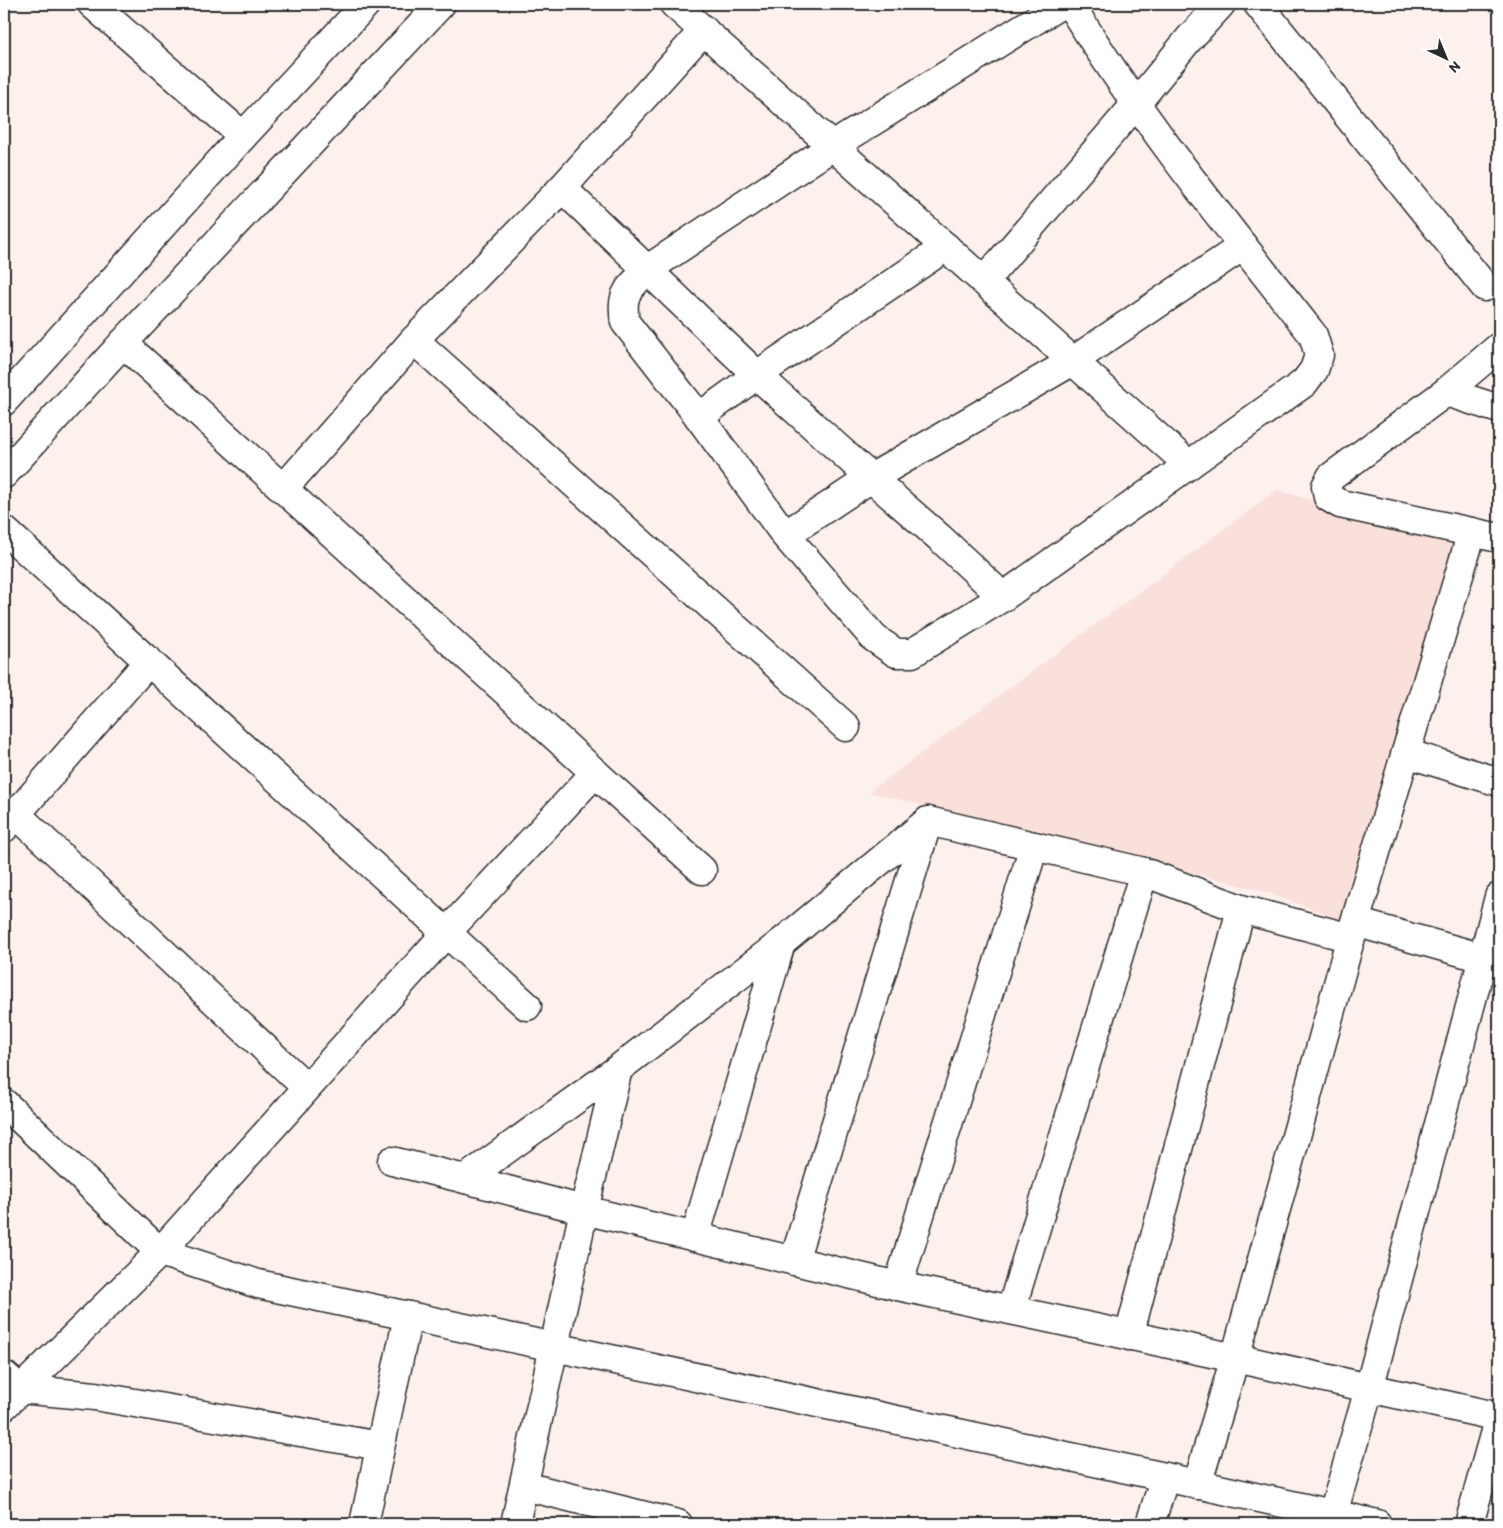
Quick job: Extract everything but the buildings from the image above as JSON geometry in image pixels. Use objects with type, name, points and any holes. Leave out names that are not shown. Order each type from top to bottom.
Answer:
[{"type":"street","points":[[92,4],[243,136]]},
{"type":"street","points":[[4,401],[243,136],[366,4]]},
{"type":"street","points":[[4,474],[123,343],[440,4]]},
{"type":"street","points":[[674,4],[1189,465]]},
{"type":"street","points":[[1061,4],[833,146],[648,269],[626,292],[622,307],[625,322],[699,417],[785,534],[874,638],[896,653],[912,653],[1003,597],[1304,383],[1314,370],[1319,354],[1313,335],[1136,105],[1070,4]]},
{"type":"street","points":[[984,281],[1136,105],[1189,39],[1221,4]]},
{"type":"street","points":[[1258,4],[1484,287]]},
{"type":"street","points":[[284,489],[414,340],[562,188],[704,30]]},
{"type":"street","points":[[562,188],[756,374],[870,478],[940,538],[1003,597]]},
{"type":"street","points":[[785,534],[870,478],[1074,361],[1243,246]]},
{"type":"street","points":[[699,417],[756,374],[946,247]]},
{"type":"street","points":[[414,340],[846,727]]},
{"type":"street","points":[[123,343],[702,870]]},
{"type":"street","points":[[1499,347],[1446,392],[1331,477],[1326,486],[1328,497],[1340,504],[1499,538]]},
{"type":"street","points":[[1446,392],[1499,410]]},
{"type":"street","points":[[4,530],[528,1006]]},
{"type":"street","points":[[1197,1485],[1353,930],[1472,532]]},
{"type":"street","points":[[149,661],[10,821],[306,1087]]},
{"type":"street","points":[[1406,752],[1499,782]]},
{"type":"street","points":[[9,1390],[160,1252],[306,1087],[595,773]]},
{"type":"street","points":[[928,821],[1144,872],[1241,910],[1353,930],[1490,950]]},
{"type":"street","points":[[465,1178],[618,1069],[781,943],[928,821]]},
{"type":"street","points":[[794,1261],[928,821]]},
{"type":"street","points":[[898,1286],[1034,846]]},
{"type":"street","points":[[1011,1310],[1144,872]]},
{"type":"street","points":[[1331,1519],[1370,1389],[1490,950],[1499,897]]},
{"type":"street","points":[[1129,1336],[1241,910]]},
{"type":"street","points":[[695,1236],[781,943]]},
{"type":"street","points":[[515,1524],[584,1210],[618,1069]]},
{"type":"street","points":[[4,1103],[160,1252],[258,1284],[1164,1477],[1331,1519],[1377,1524]]},
{"type":"street","points":[[392,1161],[465,1178],[584,1210],[898,1286],[1499,1417],[1469,1524]]},
{"type":"street","points":[[364,1524],[408,1316]]},
{"type":"street","points":[[9,1390],[95,1396],[380,1446]]},
{"type":"street","points":[[1150,1524],[1164,1477]]},
{"type":"street","points":[[524,1486],[678,1524]]},
{"type":"shaded area","points":[[1277,490],[1455,543],[1340,919],[1256,889],[869,792]]}]
